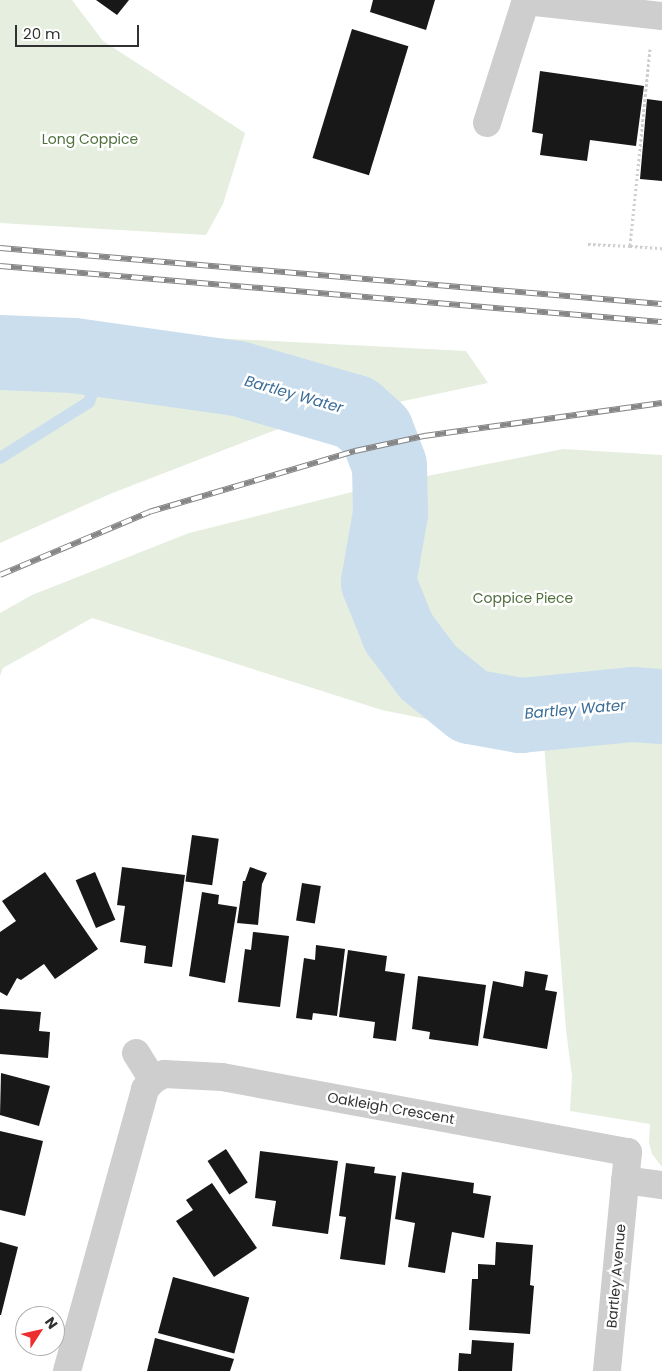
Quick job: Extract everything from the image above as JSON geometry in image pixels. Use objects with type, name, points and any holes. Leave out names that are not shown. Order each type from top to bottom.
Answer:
[{"type":"street","points":[[487,123],[526,1],[658,16]]},
{"type":"street","points":[[67,1371],[145,1089],[153,1080],[136,1053]]},
{"type":"street","name":"Oakleigh Crescent","points":[[153,1080],[164,1074],[222,1077],[628,1152]]},
{"type":"street","name":"Bartley Avenue","points":[[607,1371],[628,1152]]},
{"type":"street","points":[[625,1180],[662,1185]]},
{"type":"path","points":[[630,246],[658,16]]},
{"type":"path","points":[[588,244],[662,248]]},
{"type":"green space","name":"Long Coppice","points":[[0,0],[72,0],[103,41],[245,133],[223,204],[206,235],[0,223]]},
{"type":"green space","points":[[0,327],[466,351],[488,383],[286,426],[110,494],[0,543]]},
{"type":"green space","name":"Coppice Piece","points":[[563,449],[662,455],[662,1167],[652,1154],[649,1143],[650,1124],[570,1111],[572,1076],[566,1030],[544,743],[382,710],[92,618],[3,668],[0,676],[0,613],[32,595],[189,533],[372,487]]},
{"type":"building","points":[[96,0],[129,0],[117,15]]},
{"type":"building","points":[[373,0],[435,0],[426,30],[370,12]]},
{"type":"building","points":[[352,29],[408,46],[369,175],[313,158]]},
{"type":"building","points":[[540,71],[644,86],[636,146],[590,140],[587,161],[540,155],[543,134],[532,132]]},
{"type":"building","points":[[647,99],[662,101],[662,181],[640,179]]},
{"type":"building","points":[[192,835],[219,839],[212,885],[185,882]]},
{"type":"building","points":[[122,867],[185,875],[172,967],[144,963],[146,946],[120,942],[125,906],[117,905]]},
{"type":"building","points":[[250,867],[267,873],[262,884],[258,925],[237,923],[243,881],[245,881]]},
{"type":"building","points":[[45,872],[98,949],[55,979],[44,964],[21,980],[17,978],[7,996],[0,992],[0,932],[16,921],[2,901]]},
{"type":"building","points":[[95,872],[115,920],[96,928],[76,880]]},
{"type":"building","points":[[302,883],[321,886],[315,924],[296,921]]},
{"type":"building","points":[[202,892],[219,895],[218,904],[237,907],[225,983],[189,976]]},
{"type":"building","points":[[253,932],[289,936],[280,1007],[238,1002],[245,949],[251,950]]},
{"type":"building","points":[[316,945],[345,949],[337,1016],[313,1013],[312,1020],[296,1018],[304,958],[315,960]]},
{"type":"building","points":[[348,950],[387,956],[385,971],[405,974],[396,1041],[373,1038],[375,1022],[339,1017]]},
{"type":"building","points":[[525,971],[548,975],[545,990],[557,992],[547,1049],[483,1038],[493,981],[523,987]]},
{"type":"building","points":[[418,976],[486,985],[478,1046],[429,1039],[430,1032],[412,1029]]},
{"type":"building","points":[[0,1009],[41,1012],[39,1031],[50,1032],[48,1058],[0,1054]]},
{"type":"building","points":[[1,1073],[50,1086],[39,1126],[0,1115]]},
{"type":"building","points":[[0,1131],[43,1141],[25,1216],[0,1210]]},
{"type":"building","points":[[226,1149],[248,1183],[229,1195],[208,1161]]},
{"type":"building","points":[[260,1151],[338,1161],[328,1234],[272,1226],[276,1201],[255,1198]]},
{"type":"building","points":[[346,1163],[375,1167],[374,1173],[396,1176],[385,1265],[340,1259],[346,1217],[339,1216]]},
{"type":"building","points":[[402,1172],[474,1183],[473,1193],[491,1196],[484,1238],[452,1232],[445,1273],[408,1267],[415,1223],[395,1219]]},
{"type":"building","points":[[212,1183],[257,1248],[214,1277],[176,1221],[193,1210],[186,1200]]},
{"type":"building","points":[[0,1242],[18,1247],[1,1315],[0,1315]]},
{"type":"building","points":[[496,1242],[533,1245],[530,1285],[534,1286],[530,1334],[469,1330],[472,1279],[478,1279],[478,1264],[495,1265]]},
{"type":"building","points":[[173,1277],[249,1297],[234,1353],[158,1333]]},
{"type":"building","points":[[155,1338],[234,1359],[230,1371],[147,1371]]},
{"type":"building","points":[[472,1340],[514,1343],[512,1371],[458,1371],[459,1353],[471,1354]]},
{"type":"waterway","name":"Bartley Water","points":[[0,352],[73,355],[237,378],[355,412],[376,431],[389,465],[390,513],[378,582],[398,632],[428,672],[470,706],[520,715],[632,704],[662,706]]},
{"type":"waterway","points":[[0,458],[89,402],[104,360]]},
{"type":"railway","points":[[0,248],[662,304]]},
{"type":"railway","points":[[0,266],[662,322]]},
{"type":"railway","points":[[0,575],[149,512],[355,451],[424,436],[662,403]]}]
